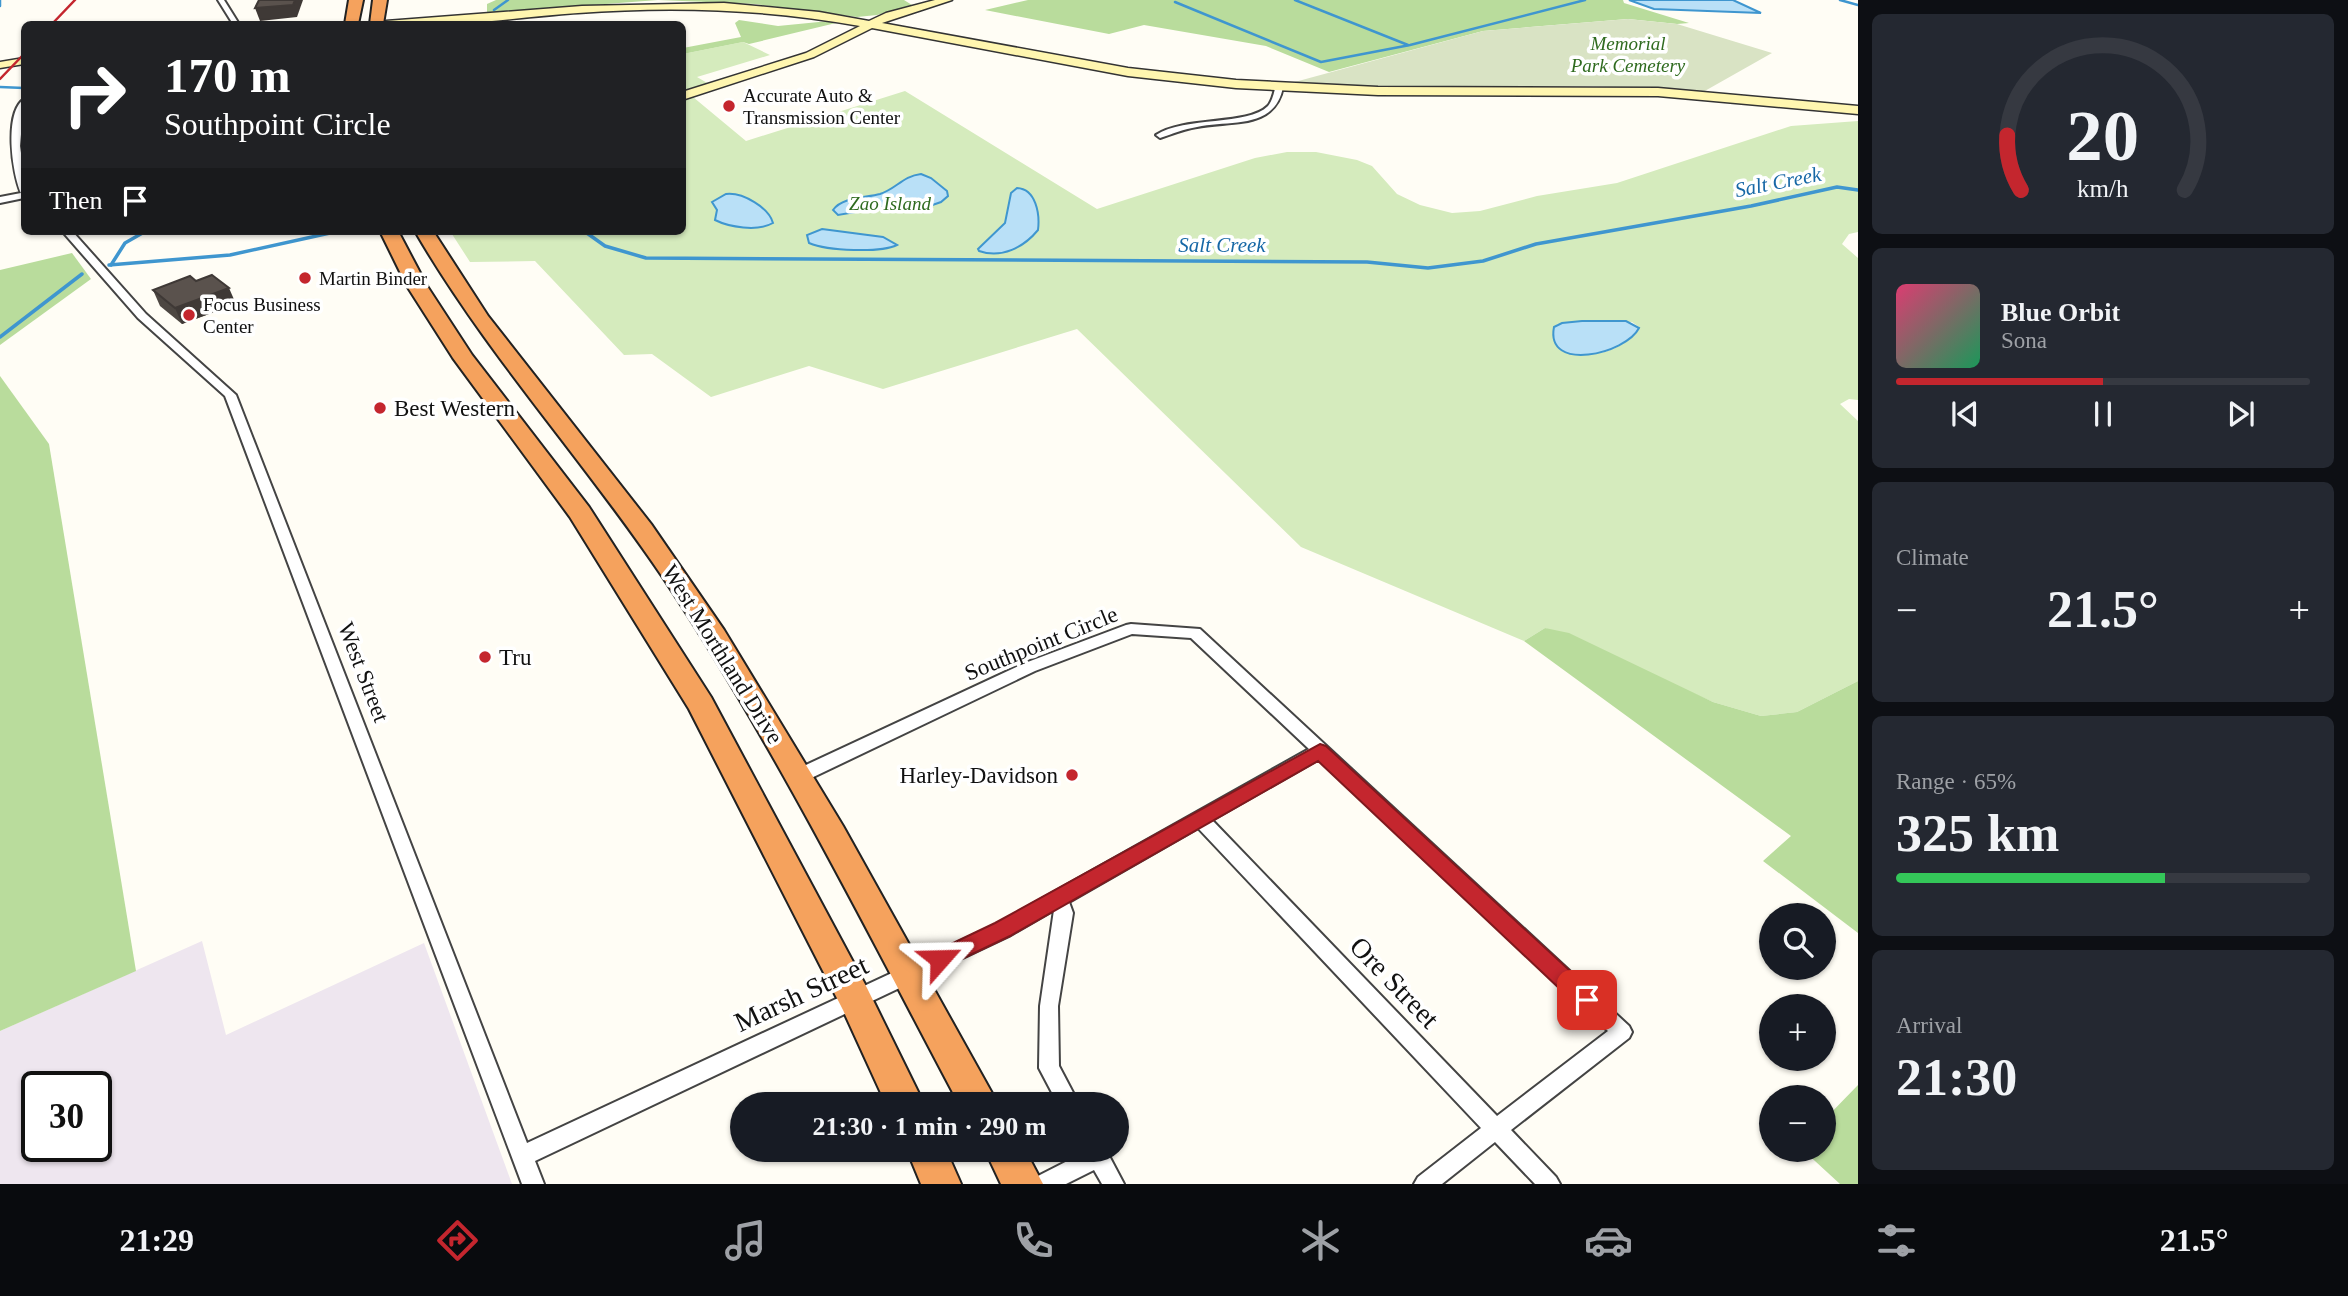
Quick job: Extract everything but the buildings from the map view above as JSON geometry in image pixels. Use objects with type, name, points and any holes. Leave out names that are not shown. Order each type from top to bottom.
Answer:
[{"type":"highway","points":[[352,21],[356,0]]},
{"type":"highway","points":[[377,21],[380,0]]},
{"type":"highway","name":"West Morthland Drive","points":[[391,235],[417,286],[464,358],[580,513],[701,705],[855,999],[899,1092]]},
{"type":"highway","name":"West Morthland Drive","points":[[426,235],[467,303],[659,553],[751,693],[972,1092]]},
{"type":"highway","points":[[932,1162],[942,1184]]},
{"type":"highway","points":[[1011,1162],[1023,1184]]},
{"type":"main road","points":[[686,95],[810,55],[890,15],[947,0]]},
{"type":"main road","points":[[425,21],[582,9],[690,6],[774,10],[873,24],[1128,72],[1279,87],[1378,91],[1658,92],[1858,110]]},
{"type":"main road","points":[[0,65],[21,62]]},
{"type":"street","points":[[221,0],[234,21]]},
{"type":"street","points":[[1160,135],[1197,125],[1251,118],[1266,112],[1275,106],[1279,98],[1279,87]]},
{"type":"street","points":[[21,108],[16,143],[21,182]]},
{"type":"street","points":[[0,200],[21,194]]},
{"type":"street","name":"West Street","points":[[70,235],[142,316],[230,395],[533,1184]]},
{"type":"street","name":"Southpoint Circle","points":[[799,776],[1030,667],[1132,629],[1195,633],[1622,1032],[1497,1129]]},
{"type":"street","name":"Marsh Street","points":[[522,1156],[1003,930],[1320,751]]},
{"type":"street","name":"Ore Street","points":[[1200,819],[1549,1184]]},
{"type":"street","points":[[1059,898],[1064,913],[1049,1006],[1049,1068],[1062,1092]]},
{"type":"street","points":[[1425,1184],[1497,1129]]},
{"type":"street","points":[[1043,1184],[1082,1162]]},
{"type":"street","points":[[1101,1162],[1113,1184]]},
{"type":"shaded area","points":[[202,941],[226,1035],[424,943],[512,1184],[0,1184],[0,1031]]},
{"type":"green space","points":[[496,0],[658,0],[487,13],[487,4]]},
{"type":"green space","points":[[658,0],[904,0],[912,5],[877,15],[857,17],[755,4]]},
{"type":"green space","points":[[1028,0],[1623,0],[1624,3],[1689,23],[1628,19],[1483,31],[1329,72],[1266,46],[1144,25],[1109,34],[985,10]]},
{"type":"green space","name":"Memorial Park Cemetery","points":[[1628,19],[1677,24],[1772,53],[1703,92],[1594,86],[1397,87],[1291,83],[1483,31]]},
{"type":"green space","points":[[739,20],[778,26],[829,21],[836,23],[749,44],[743,42],[686,53],[686,47],[741,37],[735,23]]},
{"type":"green space","points":[[743,42],[770,55],[697,77],[709,84],[686,91],[686,53]]},
{"type":"green space","name":"Zao Island","points":[[905,91],[1097,209],[1255,158],[1287,152],[1316,152],[1357,160],[1372,166],[1397,194],[1420,205],[1452,213],[1480,211],[1537,196],[1617,183],[1791,126],[1858,121],[1858,232],[1849,234],[1842,244],[1858,258],[1858,400],[1849,399],[1840,404],[1858,421],[1858,681],[1797,712],[1761,716],[1713,702],[1545,628],[1524,641],[1301,547],[1077,329],[883,389],[809,366],[711,397],[652,354],[624,355],[535,261],[470,262],[453,235],[686,235],[686,98],[693,97],[746,141]],"holes":[[[1632,322],[1639,327],[1632,337],[1621,345],[1597,353],[1558,344],[1553,335],[1557,324]]]},
{"type":"green space","points":[[72,253],[91,279],[0,345],[0,270]]},
{"type":"green space","points":[[0,376],[49,444],[136,971],[0,1031]]},
{"type":"green space","points":[[1545,628],[1569,633],[1713,702],[1761,716],[1797,712],[1858,681],[1858,933],[1836,916],[1836,903],[1818,903],[1763,861],[1791,836],[1524,641]]},
{"type":"green space","points":[[1858,1085],[1858,1184],[1840,1184],[1816,1162],[1836,1162],[1836,1108]]},
{"type":"water","points":[[1629,0],[1733,0],[1761,13],[1654,9]]},
{"type":"water","points":[[921,174],[931,178],[947,191],[948,196],[941,202],[924,208],[897,205],[838,215],[833,210],[842,203],[880,194],[909,177]]},
{"type":"water","points":[[1017,188],[1023,189],[1033,198],[1038,230],[1026,242],[1012,250],[996,253],[979,251],[1005,223],[1011,193]]},
{"type":"water","points":[[726,194],[754,202],[771,217],[773,223],[743,228],[715,220],[717,210],[712,202]]},
{"type":"water","points":[[822,229],[883,237],[897,245],[854,250],[809,243],[807,235]]},
{"type":"water","points":[[1626,321],[1639,328],[1619,345],[1604,351],[1574,354],[1562,350],[1555,341],[1554,327],[1562,323]]},
{"type":"waterway","points":[[0,0],[0,6]]},
{"type":"waterway","points":[[494,10],[508,0]]},
{"type":"waterway","points":[[1295,0],[1408,45]]},
{"type":"waterway","points":[[1175,2],[1321,62],[1410,45],[1585,0]]},
{"type":"waterway","points":[[1840,0],[1858,5]]},
{"type":"waterway","points":[[0,87],[21,88]]},
{"type":"waterway","name":"Salt Creek","points":[[590,235],[605,246],[646,258],[1367,262],[1428,268],[1483,261],[1536,244],[1751,206],[1837,187],[1858,190]]},
{"type":"waterway","points":[[111,265],[125,243],[139,235]]},
{"type":"waterway","name":"Salt Creek","points":[[111,265],[230,255],[321,235]]},
{"type":"waterway","name":"Salt Creek","points":[[0,337],[82,274]]},
{"type":"railway","points":[[55,21],[75,0]]},
{"type":"railway","points":[[0,79],[21,57]]},
{"type":"place","name":"Accurate Auto & Transmission Center","points":[[729,106]]},
{"type":"place","name":"Martin Binder","points":[[305,278]]},
{"type":"place","name":"Focus Business Center","points":[[189,315]]},
{"type":"place","name":"Best Western","points":[[380,408]]},
{"type":"place","name":"Tru","points":[[485,657]]},
{"type":"place","name":"Harley-Davidson","points":[[1072,775]]},
{"type":"route","points":[[940,959],[1003,930],[1320,751],[1587,1000]]}]
